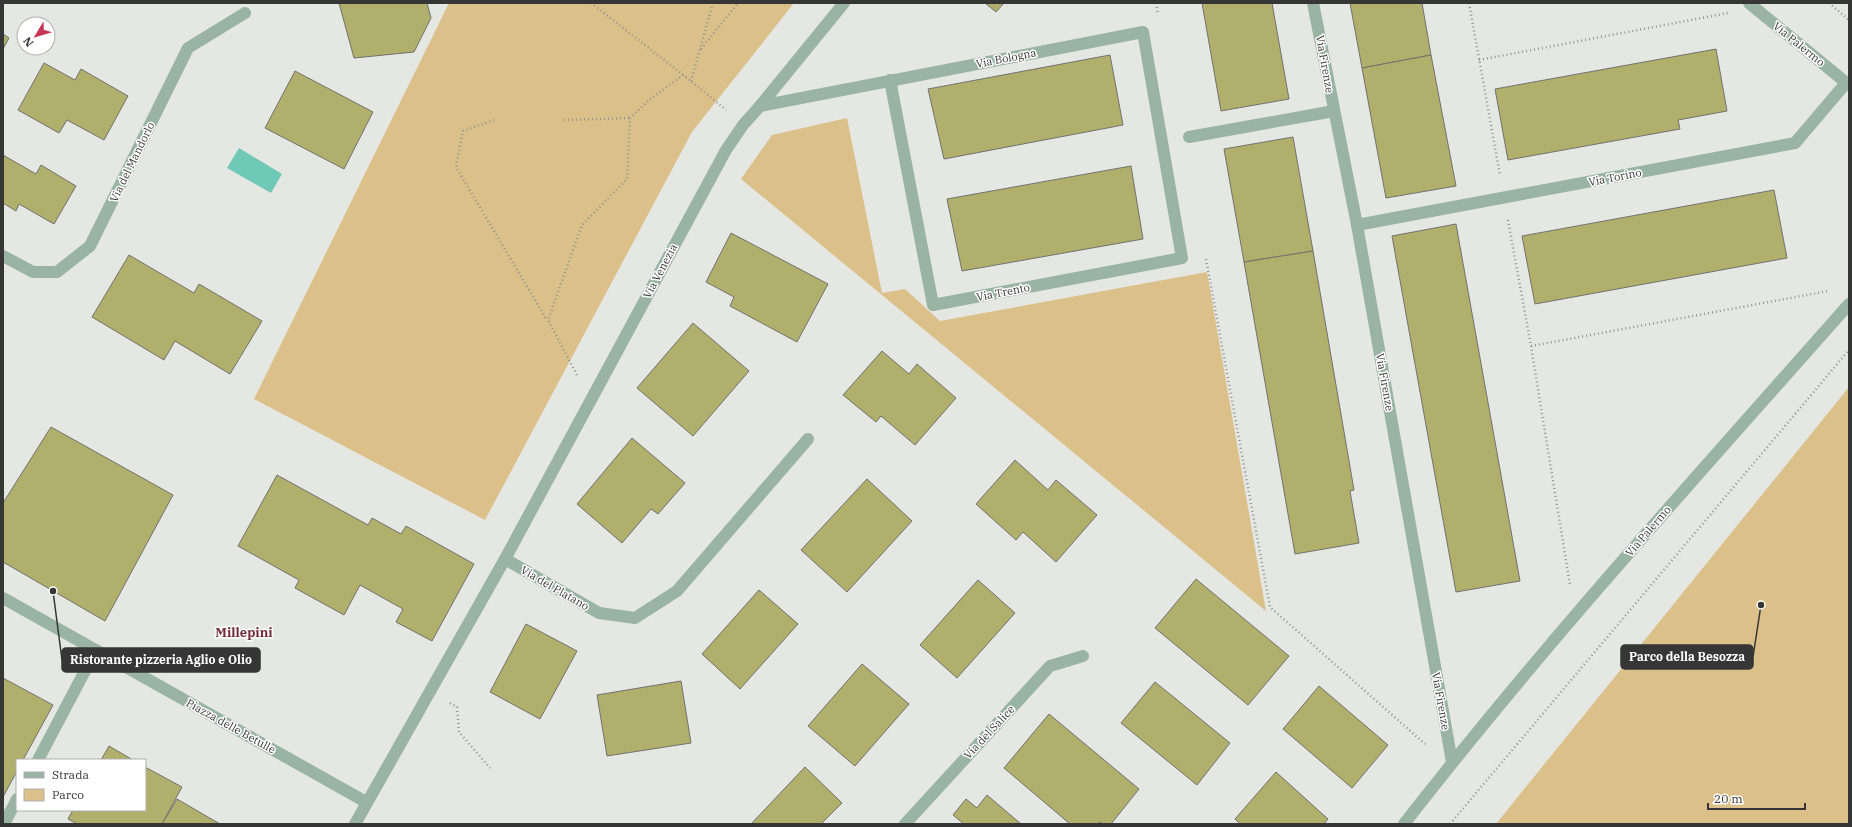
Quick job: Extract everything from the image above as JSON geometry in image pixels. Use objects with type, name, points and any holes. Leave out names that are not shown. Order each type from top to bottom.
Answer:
[{"type":"street","name":"Via Venezia","points":[[505,559],[726,150],[743,125],[844,3]]},
{"type":"street","name":"Via Firenze","points":[[1313,3],[1357,225],[1450,764]]},
{"type":"street","name":"Via Palermo","points":[[1752,6],[1848,84]]},
{"type":"street","name":"Via del Mandorlo","points":[[3,256],[33,272],[57,272],[90,246],[188,48],[245,13]]},
{"type":"street","name":"Via Bologna","points":[[760,106],[1143,32],[1163,142]]},
{"type":"street","name":"Via Trento","points":[[890,80],[933,305],[1182,258],[1163,142]]},
{"type":"street","name":"Via Torino","points":[[1357,225],[1795,143],[1848,84]]},
{"type":"street","points":[[1189,137],[1334,111]]},
{"type":"street","name":"Via Palermo","points":[[1404,824],[1450,764],[1575,613],[1849,304]]},
{"type":"street","name":"Via del Platano","points":[[505,559],[599,612],[635,618],[677,590],[808,439]]},
{"type":"street","points":[[355,824],[366,802],[505,559]]},
{"type":"street","name":"Piazza delle Betulle","points":[[3,598],[366,802]]},
{"type":"street","points":[[39,759],[96,650]]},
{"type":"street","name":"Via del Salice","points":[[905,824],[1050,666],[1082,656]]},
{"type":"street","points":[[4,824],[16,802]]},
{"type":"path","points":[[591,3],[691,81],[743,125]]},
{"type":"path","points":[[691,81],[713,3]]},
{"type":"path","points":[[700,51],[738,3]]},
{"type":"path","points":[[1468,3],[1531,346],[1575,613]]},
{"type":"path","points":[[1829,3],[1849,20]]},
{"type":"path","points":[[1479,60],[1752,6]]},
{"type":"path","points":[[564,120],[630,118],[649,100],[683,75]]},
{"type":"path","points":[[548,320],[582,225],[627,179],[630,118]]},
{"type":"path","points":[[494,120],[463,131],[456,167],[548,320],[590,400]]},
{"type":"path","points":[[1205,254],[1270,607],[1450,764]]},
{"type":"path","points":[[1531,346],[1834,290]]},
{"type":"path","points":[[1450,824],[1849,350]]},
{"type":"path","points":[[457,707],[459,732],[490,768]]},
{"type":"green space","points":[[449,3],[794,3],[692,132],[485,520],[254,399]]},
{"type":"green space","points":[[847,118],[882,293],[905,289],[940,321],[1207,272],[1266,611],[741,179],[772,135]]},
{"type":"green space","points":[[1849,387],[1849,824],[1496,824]]},
{"type":"shaded area","points":[[239,148],[282,174],[271,193],[227,168]]},
{"type":"building","points":[[339,3],[427,3],[431,18],[414,52],[354,58]]},
{"type":"building","points":[[985,3],[1004,3],[996,12]]},
{"type":"building","points":[[1202,3],[1272,3],[1289,99],[1221,111]]},
{"type":"building","points":[[1350,3],[1422,3],[1431,55],[1362,68]]},
{"type":"building","points":[[3,34],[9,38],[3,49]]},
{"type":"building","points":[[1716,49],[1727,111],[1678,120],[1680,129],[1508,160],[1495,89]]},
{"type":"building","points":[[1110,55],[1123,125],[944,159],[928,89]]},
{"type":"building","points":[[1431,55],[1456,186],[1386,198],[1362,68]]},
{"type":"building","points":[[44,63],[75,80],[81,69],[128,96],[104,140],[67,120],[59,133],[18,110]]},
{"type":"building","points":[[295,71],[373,112],[344,169],[265,128]]},
{"type":"building","points":[[1293,137],[1313,251],[1244,262],[1224,149]]},
{"type":"building","points":[[3,155],[36,174],[41,165],[76,186],[54,224],[19,204],[16,211],[3,203]]},
{"type":"building","points":[[1131,166],[1143,239],[962,271],[947,199]]},
{"type":"building","points":[[1774,190],[1787,258],[1535,304],[1522,236]]},
{"type":"building","points":[[1456,224],[1520,581],[1456,592],[1392,236]]},
{"type":"building","points":[[731,233],[828,284],[797,342],[730,306],[734,297],[706,282]]},
{"type":"building","points":[[1313,251],[1354,490],[1350,491],[1359,543],[1295,554],[1244,262]]},
{"type":"building","points":[[129,255],[194,293],[199,284],[262,321],[230,374],[175,341],[164,360],[92,317]]},
{"type":"building","points":[[693,323],[749,371],[693,436],[637,388]]},
{"type":"building","points":[[882,351],[909,374],[917,364],[956,398],[915,445],[881,416],[876,422],[843,395]]},
{"type":"building","points":[[51,427],[173,495],[105,621],[3,562],[3,503]]},
{"type":"building","points":[[632,438],[685,483],[658,514],[651,509],[622,543],[577,504]]},
{"type":"building","points":[[1015,460],[1048,490],[1056,480],[1097,515],[1056,562],[1023,532],[1016,540],[976,504]]},
{"type":"building","points":[[277,475],[368,525],[372,518],[401,534],[406,526],[474,564],[432,641],[396,622],[403,609],[360,585],[344,615],[295,588],[299,580],[238,546]]},
{"type":"building","points":[[867,479],[912,521],[847,592],[801,550]]},
{"type":"building","points":[[1196,579],[1289,656],[1248,705],[1155,628]]},
{"type":"building","points":[[978,580],[1015,613],[957,678],[920,645]]},
{"type":"building","points":[[759,590],[798,624],[740,689],[702,654]]},
{"type":"building","points":[[526,624],[577,651],[540,719],[490,692]]},
{"type":"building","points":[[862,664],[909,704],[855,766],[808,726]]},
{"type":"building","points":[[3,678],[53,705],[24,759],[16,759],[16,773],[3,797]]},
{"type":"building","points":[[681,681],[691,743],[607,756],[597,695]]},
{"type":"building","points":[[1155,682],[1230,743],[1197,785],[1121,723]]},
{"type":"building","points":[[1319,686],[1388,745],[1352,788],[1283,729]]},
{"type":"building","points":[[1049,714],[1139,789],[1111,824],[1103,824],[1100,822],[1098,824],[1070,824],[1004,768]]},
{"type":"building","points":[[109,746],[131,759],[102,759]]},
{"type":"building","points":[[805,767],[842,803],[821,824],[751,824]]},
{"type":"building","points":[[146,768],[182,787],[162,824],[77,824],[68,819],[72,811],[146,811]]},
{"type":"building","points":[[1276,772],[1328,819],[1324,824],[1240,824],[1235,819]]},
{"type":"building","points":[[987,795],[1021,824],[964,824],[953,815],[966,799],[977,808]]},
{"type":"building","points":[[177,799],[220,824],[162,824]]},
{"type":"place","name":"Ristorante pizzeria Aglio e Olio","points":[[53,591]]},
{"type":"place","name":"Parco della Besozza","points":[[1761,605]]},
{"type":"district","name":"Millepini","points":[[244,632]]}]
